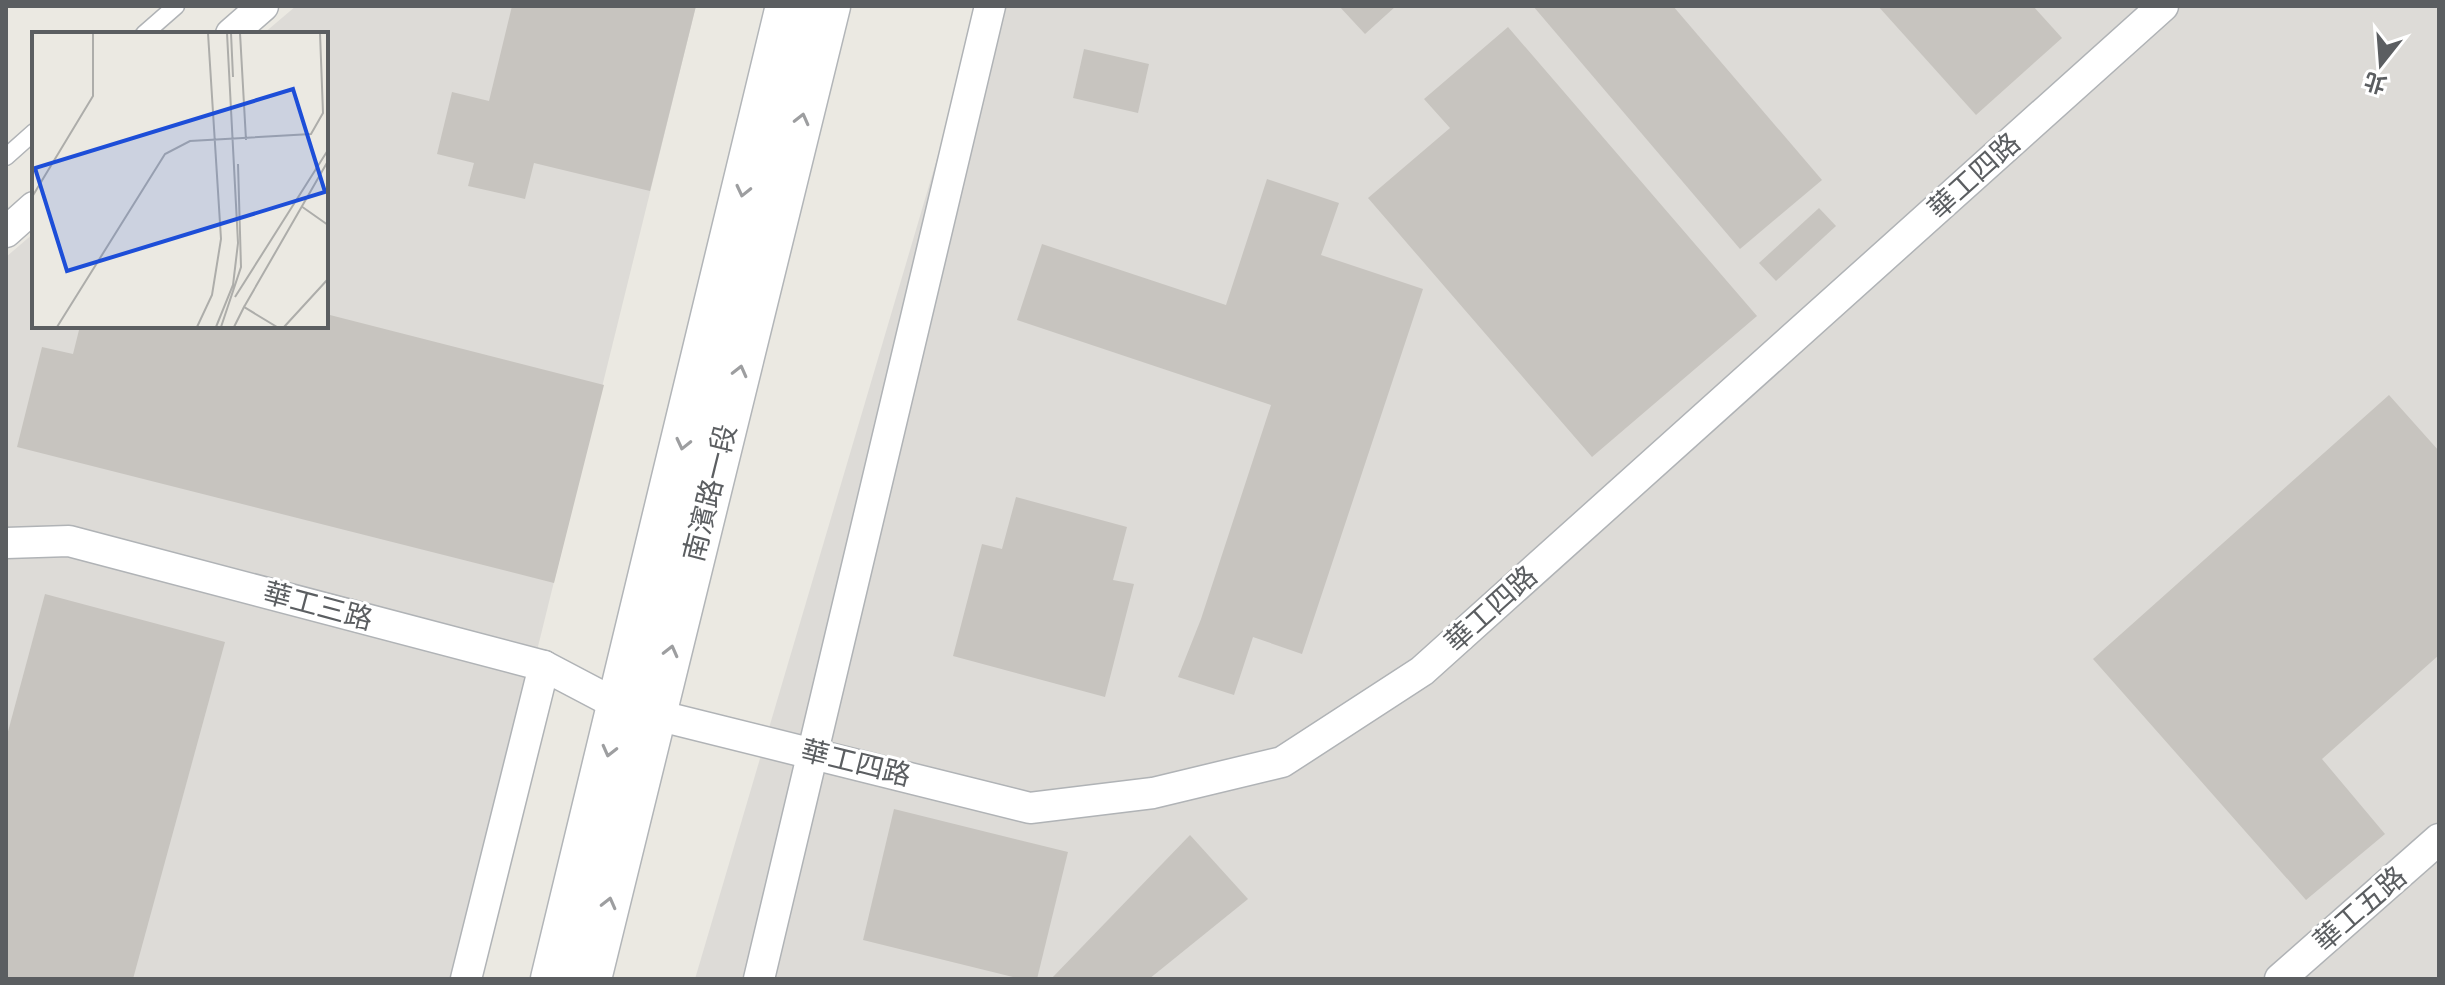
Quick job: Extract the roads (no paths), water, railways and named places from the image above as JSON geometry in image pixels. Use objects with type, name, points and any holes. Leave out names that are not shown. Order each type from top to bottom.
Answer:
[{"type":"main road","name":"南濱路一段","points":[[590,979],[638,710],[787,6]]},
{"type":"main road","name":"南濱路一段","points":[[552,979],[638,710],[829,6]]},
{"type":"street","points":[[233,32],[263,6]]},
{"type":"street","points":[[759,979],[990,6]]},
{"type":"street","name":"華工四路","points":[[638,710],[1030,808],[1153,793],[1282,762],[1422,671],[2163,6]]},
{"type":"street","points":[[6,232],[32,209]]},
{"type":"street","name":"華工三路","points":[[6,543],[69,541],[544,666],[638,710]]},
{"type":"street","points":[[466,979],[544,666]]},
{"type":"street","name":"華工五路","points":[[2280,979],[2439,839]]},
{"type":"lane","points":[[146,32],[176,6]]},
{"type":"lane","points":[[6,157],[32,134]]}]
